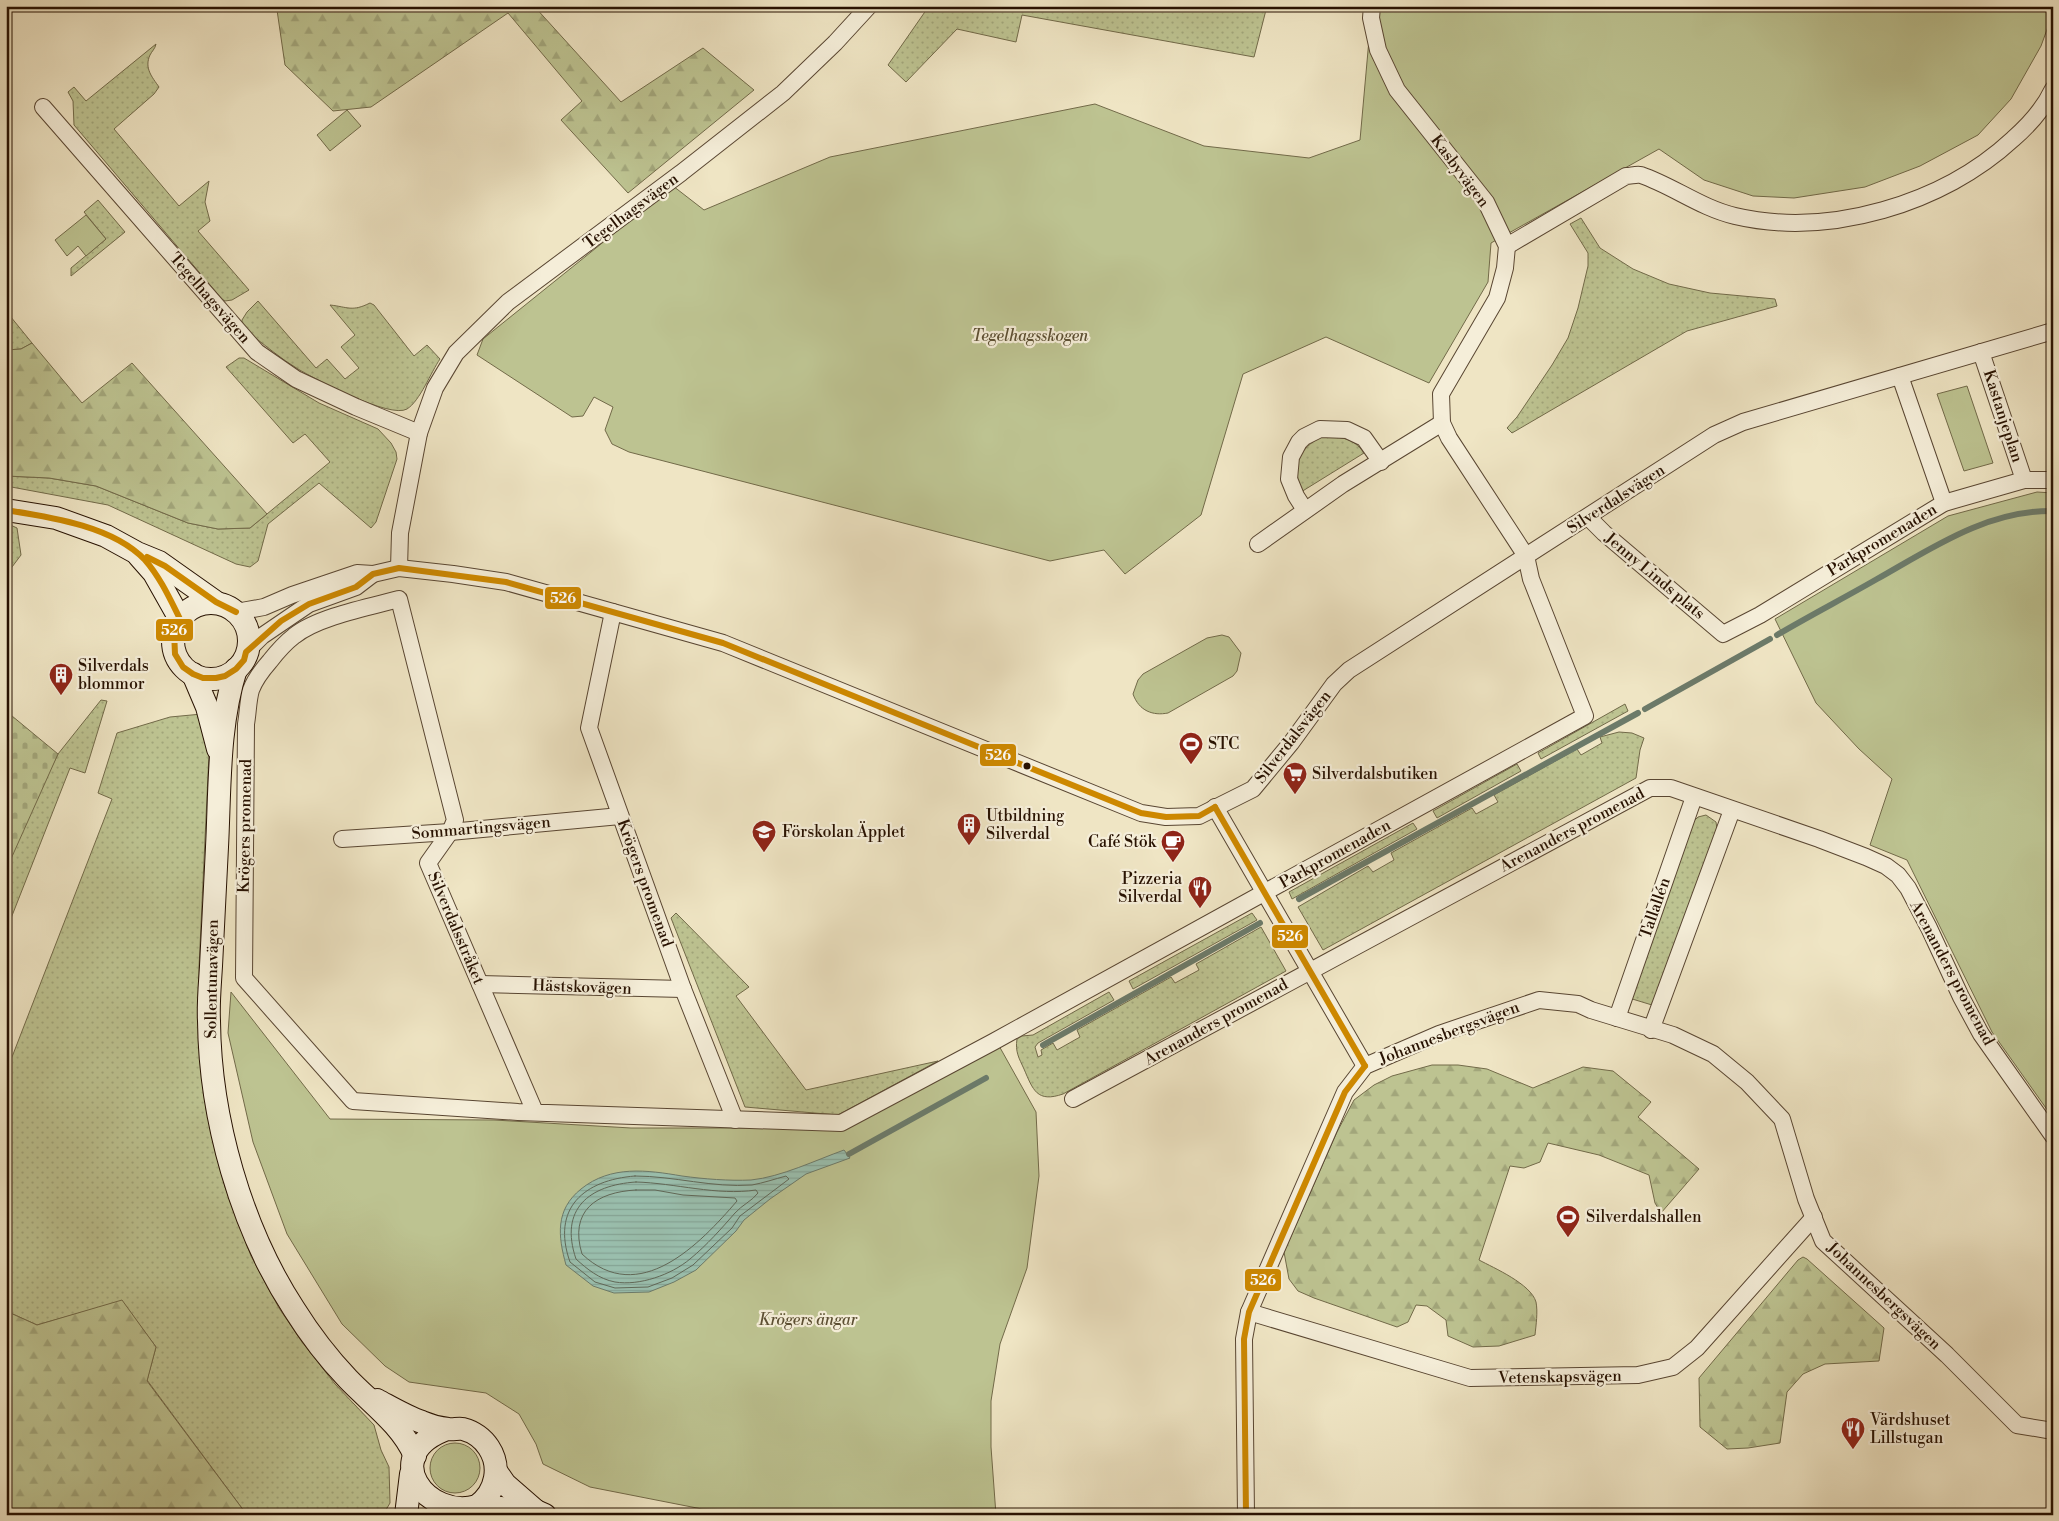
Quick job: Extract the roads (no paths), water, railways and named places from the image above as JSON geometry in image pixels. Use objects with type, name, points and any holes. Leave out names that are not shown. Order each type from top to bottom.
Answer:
[{"type":"street","name":"Tegelhagsvägen","points":[[399,568],[400,534],[419,433],[435,388],[456,353],[508,302],[681,173],[783,93],[835,43],[869,6]]},
{"type":"street","name":"Kasbyvägen","points":[[1372,6],[1371,18],[1378,50],[1397,90],[1486,202],[1507,246]]},
{"type":"street","points":[[1526,556],[1449,438],[1442,424],[1441,394],[1497,298],[1507,246],[1626,176],[1639,174],[1704,206],[1732,216],[1764,222],[1798,224],[1834,220],[1903,205],[1953,183],[1997,154],[2023,130],[2047,101],[2053,89]]},
{"type":"street","name":"Tegelhagsvägen","points":[[43,107],[257,352],[296,379],[356,407],[419,433]]},
{"type":"street","name":"Silverdalsvägen","points":[[227,608],[264,607],[292,595],[357,573],[373,574],[399,568],[506,582],[723,643],[1141,814],[1166,817],[1200,816],[1252,789],[1290,743],[1334,684],[1349,670],[1526,556],[1589,518],[1714,435],[1743,422],[2053,331]]},
{"type":"street","name":"Kastanjeplan","points":[[1981,352],[2024,480]]},
{"type":"street","points":[[1900,376],[1944,503]]},
{"type":"street","points":[[1258,544],[1343,484],[1442,424]]},
{"type":"street","points":[[1305,510],[1296,496],[1289,479],[1291,457],[1296,446],[1304,437],[1320,429],[1347,430],[1364,438],[1381,462]]},
{"type":"street","name":"Parkpromenaden","points":[[1723,634],[1760,615],[1944,503],[2024,480],[2053,480]]},
{"type":"street","points":[[6,510],[56,518],[106,536],[137,553],[159,562],[227,608],[245,623],[249,641],[241,661],[225,676],[203,678],[193,674],[183,667],[175,654],[174,631],[180,619],[192,608],[209,602],[227,608]]},
{"type":"street","name":"Jenny Linds plats","points":[[1589,518],[1604,533],[1723,634]]},
{"type":"street","points":[[137,553],[154,573],[180,619]]},
{"type":"street","name":"Parkpromenaden","points":[[353,1101],[535,1112],[842,1123],[1585,716],[1531,579],[1526,556]]},
{"type":"street","name":"Silverdalsvägen","points":[[241,661],[262,636],[308,604],[356,587],[373,574]]},
{"type":"street","name":"Krögers promenad","points":[[353,1101],[244,978],[246,724],[252,688],[264,668],[295,635],[312,625],[368,606],[399,599],[455,820],[450,832]]},
{"type":"street","name":"Krögers promenad","points":[[613,612],[589,728],[683,989],[735,1120]]},
{"type":"street","name":"Sollentunavägen","points":[[241,661],[228,704],[222,762],[209,1022],[217,1112],[237,1187],[267,1262],[293,1308],[322,1349],[405,1438],[413,1463],[414,1483],[424,1499],[439,1510],[450,1514],[477,1506],[540,1513]]},
{"type":"street","name":"Sollentunavägen","points":[[193,674],[207,707],[222,762]]},
{"type":"street","name":"Arenanders promenad","points":[[1073,1099],[1650,788],[1671,788],[1856,853],[1886,866],[1898,875],[1908,888],[1981,1034],[2053,1136]]},
{"type":"street","name":"Tallallén","points":[[1617,1018],[1694,797]]},
{"type":"street","points":[[1215,807],[1308,971],[1365,1066]]},
{"type":"street","points":[[1651,1030],[1732,810]]},
{"type":"street","name":"Sommartingsvägen","points":[[342,839],[450,832],[620,816]]},
{"type":"street","name":"Silverdalsstråket","points":[[450,832],[428,863],[535,1112]]},
{"type":"street","name":"Hästskovägen","points":[[480,984],[683,989]]},
{"type":"street","name":"Johannesbergsvägen","points":[[1246,1515],[1244,1339],[1249,1312],[1345,1092],[1365,1066],[1439,1034],[1539,1000],[1578,1004],[1673,1036],[1712,1054],[1747,1082],[1782,1119],[1806,1199],[1823,1241],[1947,1355],[2017,1425],[2053,1431]]},
{"type":"street","name":"Vetenskapsvägen","points":[[1249,1312],[1470,1378],[1638,1375],[1673,1366],[1697,1348],[1814,1218]]},
{"type":"street","name":"Sollentunavägen","points":[[365,1394],[422,1422],[447,1429],[462,1429],[476,1434],[487,1444],[494,1457],[496,1471],[505,1484],[540,1513]]},
{"type":"street","points":[[406,1515],[413,1463],[422,1444],[433,1434],[447,1429]]},
{"type":"street","points":[[477,1506],[487,1497],[494,1486],[496,1471]]},
{"type":"water","points":[[844,1150],[850,1158],[806,1174],[770,1199],[744,1220],[736,1231],[696,1270],[674,1282],[649,1292],[614,1293],[593,1286],[566,1265],[560,1234],[563,1215],[573,1197],[581,1189],[605,1176],[630,1171],[643,1171],[708,1179],[751,1180],[786,1172]]},
{"type":"waterway","points":[[1777,635],[1918,555],[1961,533],[2005,517],[2029,512],[2053,511]]},
{"type":"waterway","points":[[1645,709],[1770,639]]},
{"type":"waterway","points":[[1299,899],[1638,713]]},
{"type":"waterway","points":[[1043,1045],[1260,923]]},
{"type":"waterway","points":[[849,1154],[986,1078]]},
{"type":"place","name":"Silverdals blommor","points":[[61,696]]},
{"type":"place","name":"STC","points":[[1191,765]]},
{"type":"place","name":"Silverdalsbutiken","points":[[1295,795]]},
{"type":"place","name":"Utbildning Silverdal","points":[[969,846]]},
{"type":"place","name":"Förskolan Äpplet","points":[[764,853]]},
{"type":"place","name":"Café Stök","points":[[1173,863]]},
{"type":"place","name":"Pizzeria Silverdal","points":[[1200,909]]},
{"type":"place","name":"Silverdalshallen","points":[[1568,1238]]},
{"type":"place","name":"Värdshuset Lillstugan","points":[[1853,1450]]},
{"type":"park label","name":"Tegelhagsskogen","points":[[1030,336]]},
{"type":"park label","name":"Krögers ängar","points":[[808,1320]]}]
